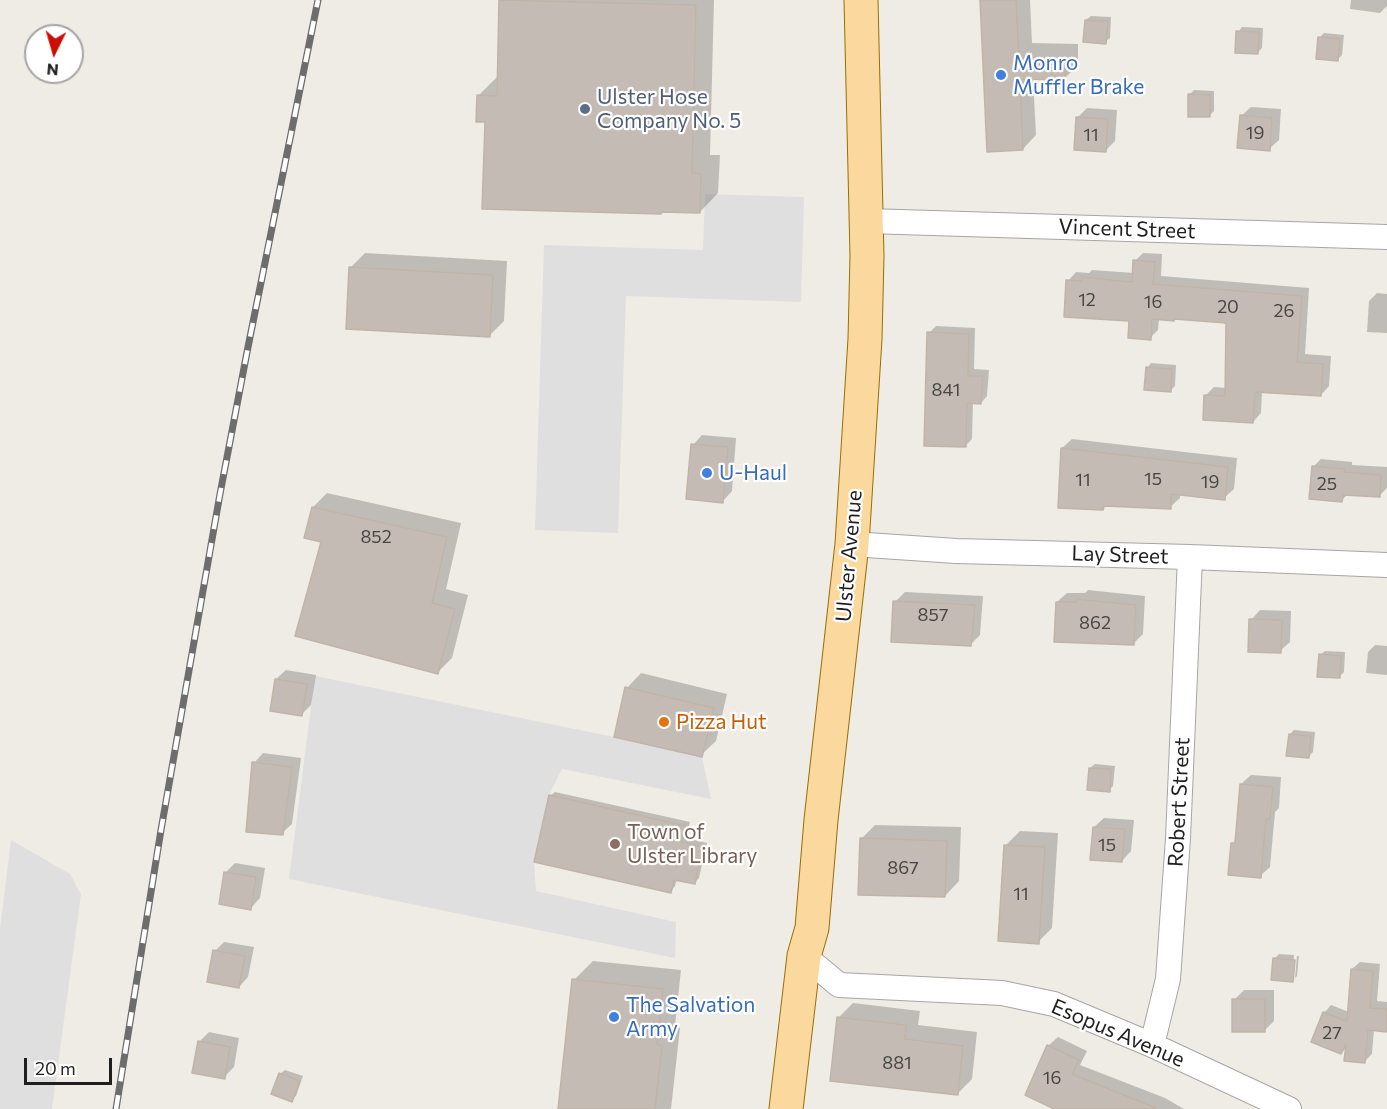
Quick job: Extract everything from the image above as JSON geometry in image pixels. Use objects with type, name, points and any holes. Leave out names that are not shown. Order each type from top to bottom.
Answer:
[{"type":"main road","name":"Ulster Avenue","points":[[786,1109],[804,956],[812,928],[820,820],[852,544],[865,339],[867,221],[863,144],[861,0]]},
{"type":"street","name":"Vincent Street","points":[[867,221],[1387,237]]},
{"type":"street","name":"Lay Street","points":[[852,544],[956,551],[1387,565]]},
{"type":"street","name":"Robert Street","points":[[1152,1045],[1168,979],[1178,838],[1190,557]]},
{"type":"street","name":"Esopus Avenue","points":[[804,956],[839,986],[1002,993],[1054,1004],[1152,1045],[1289,1109]]},
{"type":"shaded area","points":[[705,194],[804,197],[801,302],[626,296],[618,533],[535,530],[544,245],[703,250]]},
{"type":"shaded area","points":[[315,676],[702,757],[711,799],[562,769],[549,795],[534,862],[536,891],[676,922],[675,958],[289,879]]},
{"type":"shaded area","points":[[11,840],[70,874],[81,894],[52,1109],[0,1109],[0,929]]},
{"type":"building","name":"Ulster Hose Company No. 5","points":[[499,0],[696,5],[692,173],[701,174],[700,213],[482,209],[485,122],[476,122],[477,95],[497,96]]},
{"type":"building","name":"Monro Muffler Brake","points":[[980,0],[1016,0],[1019,57],[1065,58],[1065,80],[1020,79],[1023,150],[987,152]]},
{"type":"building","points":[[1085,20],[1108,21],[1106,44],[1083,42]]},
{"type":"building","points":[[1236,31],[1259,32],[1258,54],[1235,53]]},
{"type":"building","points":[[1318,37],[1340,39],[1338,61],[1316,59]]},
{"type":"building","points":[[1188,94],[1210,95],[1210,117],[1188,117]]},
{"type":"building","points":[[1240,115],[1272,118],[1270,151],[1237,148]]},
{"type":"building","points":[[1076,117],[1108,119],[1106,152],[1074,150]]},
{"type":"building","points":[[1133,260],[1155,262],[1153,284],[1302,296],[1297,362],[1323,364],[1321,396],[1255,392],[1253,423],[1203,420],[1204,395],[1225,396],[1226,323],[1152,319],[1151,340],[1128,338],[1129,321],[1064,317],[1066,280],[1082,281],[1082,277],[1132,282]]},
{"type":"building","points":[[349,267],[493,275],[490,337],[346,329]]},
{"type":"building","points":[[927,332],[969,334],[968,376],[983,376],[981,404],[967,403],[966,447],[924,446]]},
{"type":"building","points":[[1146,367],[1172,369],[1171,392],[1144,390]]},
{"type":"building","name":"U-Haul","points":[[691,444],[728,447],[723,503],[686,499]]},
{"type":"building","points":[[1061,448],[1228,467],[1225,500],[1171,494],[1171,509],[1104,506],[1103,510],[1058,508]]},
{"type":"building","points":[[1312,466],[1345,469],[1344,472],[1381,475],[1380,497],[1343,495],[1342,502],[1309,499]]},
{"type":"building","points":[[312,507],[447,537],[432,603],[455,609],[438,674],[295,636],[321,542],[304,538]]},
{"type":"building","points":[[1077,599],[1136,605],[1134,645],[1054,642],[1056,602],[1076,602]]},
{"type":"building","points":[[893,601],[975,605],[971,646],[891,642]]},
{"type":"building","points":[[1249,619],[1282,620],[1281,653],[1248,652]]},
{"type":"building","points":[[1319,654],[1341,656],[1340,678],[1317,677]]},
{"type":"building","points":[[275,679],[307,684],[302,716],[270,711]]},
{"type":"building","name":"Pizza Hut","points":[[625,687],[714,708],[702,757],[614,737]]},
{"type":"building","points":[[1289,734],[1311,736],[1309,758],[1286,756]]},
{"type":"building","points":[[252,762],[292,767],[283,835],[246,832]]},
{"type":"building","points":[[1089,768],[1111,769],[1110,792],[1087,790]]},
{"type":"building","points":[[1240,784],[1273,787],[1270,819],[1266,819],[1261,878],[1228,875],[1231,843],[1235,843]]},
{"type":"building","name":"Town of Ulster Library","points":[[549,795],[686,826],[682,842],[703,847],[695,884],[674,880],[671,893],[534,862]]},
{"type":"building","points":[[1093,827],[1125,829],[1122,862],[1090,860]]},
{"type":"building","points":[[860,838],[947,841],[945,897],[858,895]]},
{"type":"building","points":[[1004,845],[1045,847],[1039,944],[998,941]]},
{"type":"building","points":[[224,872],[256,877],[251,910],[219,904]]},
{"type":"building","points":[[213,950],[245,956],[239,988],[207,982]]},
{"type":"building","points":[[1273,958],[1295,960],[1293,982],[1271,980]]},
{"type":"building","points":[[1351,969],[1373,971],[1370,1008],[1387,1009],[1387,1032],[1368,1030],[1365,1063],[1344,1061],[1346,1044],[1341,1054],[1311,1042],[1323,1012],[1347,1021]]},
{"type":"building","name":"The Salvation Army","points":[[572,979],[663,989],[657,1044],[662,1047],[655,1109],[558,1109]]},
{"type":"building","points":[[1232,999],[1265,999],[1265,1032],[1232,1032]]},
{"type":"building","points":[[837,1017],[906,1025],[905,1039],[963,1046],[958,1095],[830,1081]]},
{"type":"building","points":[[198,1041],[230,1047],[225,1079],[192,1073]]},
{"type":"building","points":[[1047,1045],[1079,1060],[1072,1074],[1156,1109],[1054,1109],[1025,1095]]},
{"type":"building","points":[[279,1073],[300,1081],[292,1102],[271,1094]]},
{"type":"railway","points":[[116,1109],[161,830],[220,494],[318,0]]},
{"type":"place","name":"Monro Muffler Brake","points":[[1001,75]]},
{"type":"place","name":"Ulster Hose Company No. 5","points":[[585,109]]},
{"type":"place","name":"U-Haul","points":[[707,473]]},
{"type":"place","name":"Pizza Hut","points":[[664,722]]},
{"type":"place","name":"Town of Ulster Library","points":[[615,844]]},
{"type":"place","name":"The Salvation Army","points":[[614,1017]]}]
